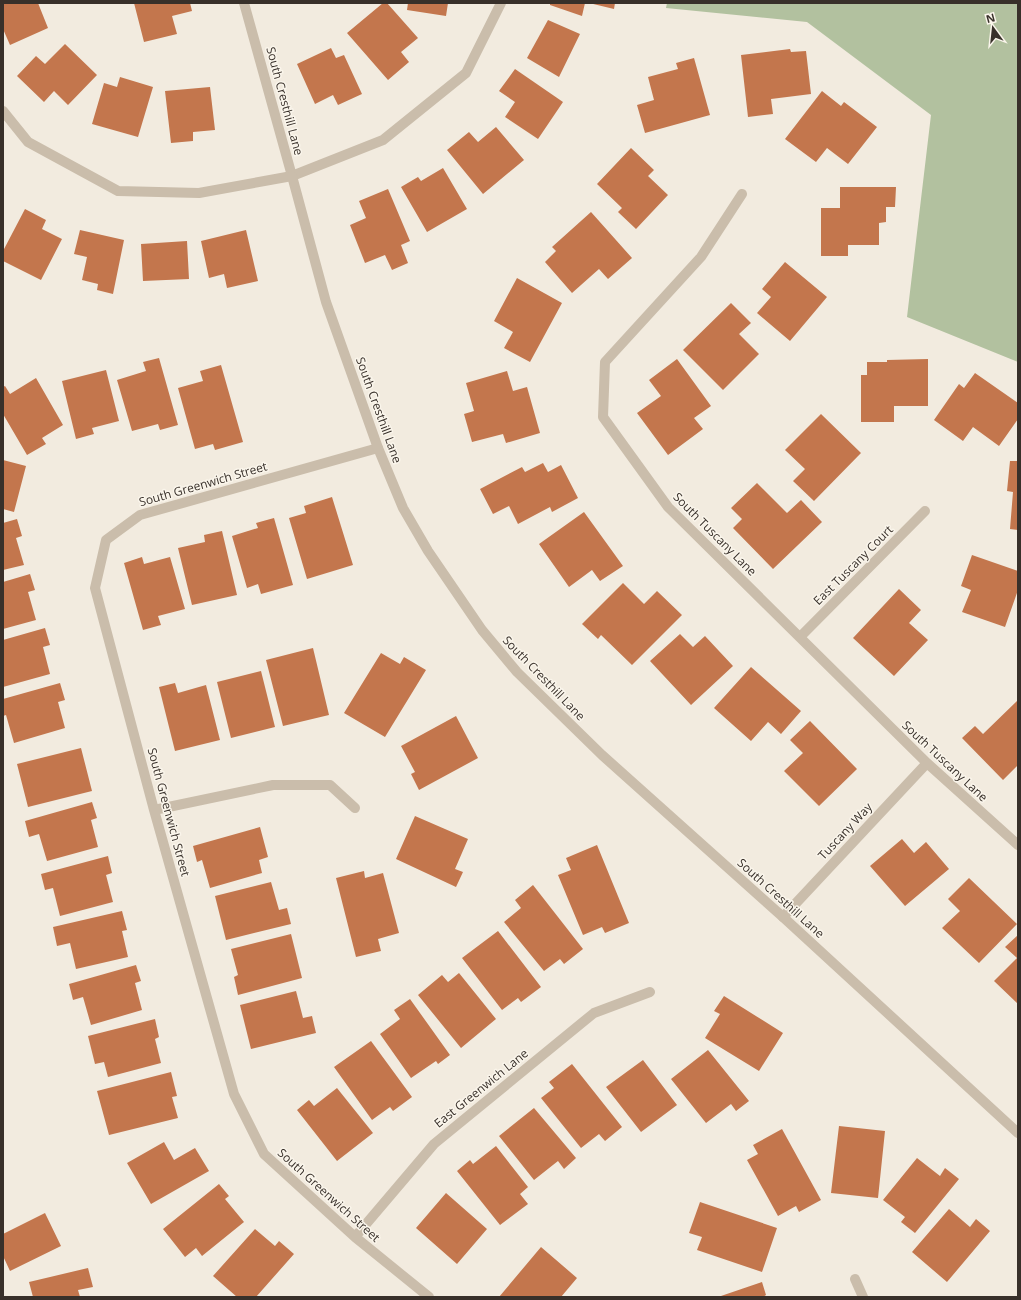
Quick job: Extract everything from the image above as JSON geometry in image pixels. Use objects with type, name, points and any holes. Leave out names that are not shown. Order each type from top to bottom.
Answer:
[{"type":"street","name":"South Cresthill Lane","points":[[244,3],[326,302],[378,448],[403,508],[428,551],[482,630],[517,672],[602,755],[783,917],[1018,1133]]},
{"type":"street","points":[[3,111],[28,142],[118,191],[199,193],[292,176],[383,140],[466,73],[501,3]]},
{"type":"street","name":"South Tuscany Lane","points":[[742,194],[700,257],[605,362],[603,418],[668,507],[926,763],[1018,846]]},
{"type":"street","name":"South Greenwich Street","points":[[378,448],[140,515],[106,540],[95,588],[154,810],[234,1094],[264,1154],[355,1237],[429,1297]]},
{"type":"street","name":"East Tuscany Court","points":[[800,637],[925,511]]},
{"type":"street","name":"Tuscany Way","points":[[783,917],[926,763]]},
{"type":"street","points":[[154,810],[273,785],[330,785],[355,808]]},
{"type":"street","name":"East Greenwich Lane","points":[[355,1237],[434,1144],[594,1013],[650,992]]},
{"type":"street","points":[[856,1279],[863,1297]]},
{"type":"green space","points":[[667,3],[1018,3],[1018,362],[907,317],[931,115],[807,22],[666,8]]},
{"type":"building","points":[[3,3],[38,3],[48,28],[10,45],[3,29]]},
{"type":"building","points":[[134,3],[190,3],[192,11],[172,16],[177,34],[144,42]]},
{"type":"building","points":[[383,3],[387,3],[418,38],[401,52],[409,62],[388,80],[347,33]]},
{"type":"building","points":[[408,3],[448,3],[446,16],[407,10]]},
{"type":"building","points":[[550,3],[585,3],[582,16],[550,5]]},
{"type":"building","points":[[589,3],[615,3],[614,9]]},
{"type":"building","points":[[548,20],[580,34],[559,77],[527,58]]},
{"type":"building","points":[[65,44],[97,75],[68,105],[54,91],[44,102],[17,76],[36,56],[45,64]]},
{"type":"building","points":[[331,48],[336,58],[344,55],[362,94],[338,105],[333,95],[315,104],[297,64]]},
{"type":"building","points":[[790,49],[791,52],[806,51],[811,94],[771,99],[773,114],[748,117],[741,55]]},
{"type":"building","points":[[694,58],[710,115],[645,133],[637,105],[654,100],[648,77],[678,69],[676,63]]},
{"type":"building","points":[[515,69],[563,102],[538,139],[505,117],[515,102],[499,91]]},
{"type":"building","points":[[120,77],[153,87],[138,137],[92,124],[104,83],[117,87]]},
{"type":"building","points":[[210,87],[215,130],[193,132],[193,141],[171,143],[165,91]]},
{"type":"building","points":[[822,91],[841,106],[844,102],[877,127],[848,164],[827,148],[816,162],[785,139]]},
{"type":"building","points":[[496,127],[524,160],[483,194],[447,150],[469,132],[478,142]]},
{"type":"building","points":[[631,148],[654,170],[648,176],[668,195],[636,229],[618,212],[622,208],[597,184]]},
{"type":"building","points":[[443,168],[467,209],[427,232],[401,187],[418,177],[421,181]]},
{"type":"building","points":[[840,187],[896,187],[895,207],[886,207],[886,222],[879,223],[879,245],[848,245],[848,256],[821,256],[821,208],[840,208]]},
{"type":"building","points":[[388,189],[410,241],[401,245],[408,263],[392,270],[385,255],[365,263],[350,225],[366,218],[359,201]]},
{"type":"building","points":[[25,209],[46,220],[42,229],[62,239],[41,280],[3,261],[3,251]]},
{"type":"building","points":[[591,212],[632,258],[608,279],[599,269],[572,293],[545,262],[556,251],[552,247]]},
{"type":"building","points":[[80,230],[124,240],[113,294],[97,290],[98,284],[82,280],[87,257],[74,254]]},
{"type":"building","points":[[246,230],[258,281],[227,288],[224,274],[209,278],[201,241]]},
{"type":"building","points":[[187,241],[189,279],[143,281],[141,244]]},
{"type":"building","points":[[785,262],[827,297],[790,341],[757,313],[771,297],[762,289]]},
{"type":"building","points":[[517,278],[562,303],[530,362],[504,348],[513,332],[494,321]]},
{"type":"building","points":[[731,303],[751,323],[739,334],[759,354],[723,390],[683,350]]},
{"type":"building","points":[[159,358],[178,425],[160,430],[158,424],[132,431],[117,380],[146,371],[143,362]]},
{"type":"building","points":[[677,359],[711,406],[694,418],[703,429],[668,455],[637,413],[661,396],[649,380]]},
{"type":"building","points":[[928,359],[928,406],[894,406],[894,422],[861,422],[861,375],[867,375],[867,362]]},
{"type":"building","points":[[221,365],[243,442],[215,450],[213,444],[195,449],[178,388],[203,381],[200,371]]},
{"type":"building","points":[[106,370],[119,421],[92,428],[94,434],[76,439],[62,381]]},
{"type":"building","points":[[507,371],[513,391],[527,387],[540,433],[506,443],[503,434],[472,442],[464,414],[474,411],[466,383]]},
{"type":"building","points":[[975,373],[1018,403],[1018,419],[999,446],[973,427],[963,441],[934,420],[959,384],[964,388]]},
{"type":"building","points":[[36,378],[63,425],[42,438],[46,444],[27,455],[3,414],[3,387],[5,386],[10,394]]},
{"type":"building","points":[[821,414],[861,453],[814,501],[793,481],[805,469],[785,450]]},
{"type":"building","points":[[3,460],[26,466],[14,512],[3,509]]},
{"type":"building","points":[[1010,461],[1018,461],[1018,530],[1010,529],[1013,492],[1007,491]]},
{"type":"building","points":[[543,463],[548,472],[561,465],[578,498],[552,512],[550,507],[518,524],[509,506],[493,514],[480,489],[522,467],[525,472]]},
{"type":"building","points":[[757,483],[787,513],[801,500],[822,522],[773,569],[733,528],[742,519],[731,508]]},
{"type":"building","points":[[332,497],[353,565],[307,579],[289,518],[306,513],[304,506]]},
{"type":"building","points":[[584,512],[623,566],[600,581],[592,570],[569,587],[539,544]]},
{"type":"building","points":[[274,518],[293,585],[261,594],[258,584],[247,588],[232,536],[258,528],[256,523]]},
{"type":"building","points":[[17,519],[22,536],[16,538],[24,565],[3,570],[3,523]]},
{"type":"building","points":[[222,531],[237,595],[192,605],[178,548],[205,542],[204,535]]},
{"type":"building","points":[[972,555],[1018,571],[1018,590],[1005,627],[962,612],[971,590],[961,586]]},
{"type":"building","points":[[142,557],[144,564],[170,557],[185,609],[158,616],[161,625],[143,630],[124,563]]},
{"type":"building","points":[[30,574],[35,590],[28,592],[36,620],[3,629],[3,582]]},
{"type":"building","points":[[623,583],[644,604],[657,591],[682,615],[632,665],[601,635],[598,639],[582,624]]},
{"type":"building","points":[[899,589],[921,610],[909,623],[928,640],[894,676],[853,638]]},
{"type":"building","points":[[45,628],[50,645],[43,647],[50,674],[3,687],[3,640]]},
{"type":"building","points":[[680,634],[693,647],[705,636],[733,666],[691,705],[650,661]]},
{"type":"building","points":[[313,648],[329,715],[283,726],[266,660]]},
{"type":"building","points":[[381,653],[400,664],[404,657],[426,670],[385,737],[344,713]]},
{"type":"building","points":[[751,667],[801,711],[781,734],[768,722],[751,741],[714,708]]},
{"type":"building","points":[[261,671],[275,727],[231,738],[217,682]]},
{"type":"building","points":[[60,683],[65,700],[58,702],[65,728],[14,743],[6,715],[3,716],[3,699]]},
{"type":"building","points":[[175,683],[178,693],[206,685],[220,740],[175,751],[159,687]]},
{"type":"building","points":[[1018,700],[1018,765],[1003,780],[962,738],[975,726],[983,734]]},
{"type":"building","points":[[456,716],[478,758],[419,790],[411,774],[415,772],[401,746]]},
{"type":"building","points":[[810,721],[857,769],[819,806],[784,771],[803,753],[790,740]]},
{"type":"building","points":[[81,748],[92,791],[28,807],[17,764]]},
{"type":"building","points":[[92,802],[97,818],[91,820],[98,847],[47,861],[39,834],[29,837],[25,821]]},
{"type":"building","points":[[415,816],[468,839],[455,869],[463,872],[456,887],[396,859]]},
{"type":"building","points":[[260,827],[268,857],[259,860],[262,873],[210,888],[202,860],[197,862],[193,846]]},
{"type":"building","points":[[902,839],[914,853],[926,842],[949,869],[905,906],[870,866]]},
{"type":"building","points":[[597,845],[629,923],[605,933],[602,927],[583,935],[558,875],[571,870],[566,858]]},
{"type":"building","points":[[108,856],[112,873],[106,875],[113,902],[60,916],[53,888],[45,890],[41,874]]},
{"type":"building","points":[[364,871],[365,878],[383,873],[399,933],[378,939],[381,951],[356,957],[336,878]]},
{"type":"building","points":[[969,878],[1017,924],[979,963],[942,928],[960,911],[948,899]]},
{"type":"building","points":[[271,882],[279,910],[287,908],[291,924],[226,940],[215,896]]},
{"type":"building","points":[[533,885],[583,949],[564,964],[560,959],[544,971],[504,922],[521,908],[515,900]]},
{"type":"building","points":[[122,911],[127,930],[122,931],[128,957],[76,969],[70,943],[57,946],[53,927]]},
{"type":"building","points":[[498,931],[541,987],[521,1002],[518,998],[502,1010],[462,958]]},
{"type":"building","points":[[291,934],[302,978],[238,995],[234,977],[238,975],[231,949]]},
{"type":"building","points":[[1018,935],[1018,1004],[994,981],[1017,958],[1005,947]]},
{"type":"building","points":[[136,965],[141,981],[135,983],[142,1010],[91,1025],[83,997],[73,1000],[69,984]]},
{"type":"building","points":[[459,973],[496,1019],[461,1048],[418,995],[442,975],[448,982]]},
{"type":"building","points":[[296,991],[303,1018],[312,1016],[316,1033],[251,1049],[240,1005]]},
{"type":"building","points":[[724,996],[783,1033],[759,1071],[705,1038],[720,1014],[714,1011]]},
{"type":"building","points":[[410,999],[450,1055],[438,1064],[436,1061],[411,1078],[380,1034],[400,1019],[394,1010]]},
{"type":"building","points":[[155,1019],[159,1037],[155,1039],[161,1063],[108,1077],[104,1062],[95,1064],[88,1036]]},
{"type":"building","points":[[371,1041],[412,1097],[393,1111],[390,1107],[372,1120],[334,1067]]},
{"type":"building","points":[[708,1050],[749,1101],[736,1111],[731,1104],[706,1123],[671,1079]]},
{"type":"building","points":[[643,1060],[677,1105],[641,1132],[606,1087]]},
{"type":"building","points":[[572,1064],[622,1127],[605,1141],[599,1134],[581,1148],[541,1098],[554,1088],[549,1082]]},
{"type":"building","points":[[171,1072],[177,1096],[172,1097],[178,1118],[109,1135],[97,1091]]},
{"type":"building","points":[[337,1088],[373,1133],[337,1161],[297,1110],[309,1100],[314,1106]]},
{"type":"building","points":[[534,1108],[576,1158],[564,1169],[558,1161],[534,1180],[499,1136]]},
{"type":"building","points":[[839,1126],[885,1131],[878,1198],[831,1193]]},
{"type":"building","points":[[782,1129],[821,1200],[799,1212],[796,1206],[778,1216],[747,1160],[758,1154],[753,1145]]},
{"type":"building","points":[[164,1142],[174,1160],[195,1148],[209,1171],[151,1204],[127,1163]]},
{"type":"building","points":[[496,1146],[528,1187],[520,1194],[528,1204],[500,1225],[457,1171],[470,1160],[473,1164]]},
{"type":"building","points":[[917,1158],[940,1176],[945,1168],[959,1179],[915,1233],[901,1222],[905,1217],[883,1200]]},
{"type":"building","points":[[219,1184],[229,1196],[225,1199],[244,1222],[202,1256],[196,1248],[185,1257],[163,1229]]},
{"type":"building","points":[[446,1193],[487,1229],[457,1264],[416,1228]]},
{"type":"building","points":[[700,1202],[777,1228],[762,1272],[697,1250],[702,1237],[689,1233]]},
{"type":"building","points":[[949,1209],[970,1227],[976,1219],[990,1231],[947,1282],[912,1252]]},
{"type":"building","points":[[45,1213],[61,1246],[10,1271],[3,1256],[3,1234]]},
{"type":"building","points":[[255,1229],[275,1246],[279,1241],[294,1254],[256,1297],[237,1297],[213,1276]]},
{"type":"building","points":[[541,1247],[577,1278],[561,1297],[499,1297]]},
{"type":"building","points":[[88,1268],[93,1287],[78,1290],[80,1297],[33,1297],[29,1282]]},
{"type":"building","points":[[762,1282],[766,1295],[763,1297],[718,1297]]}]
